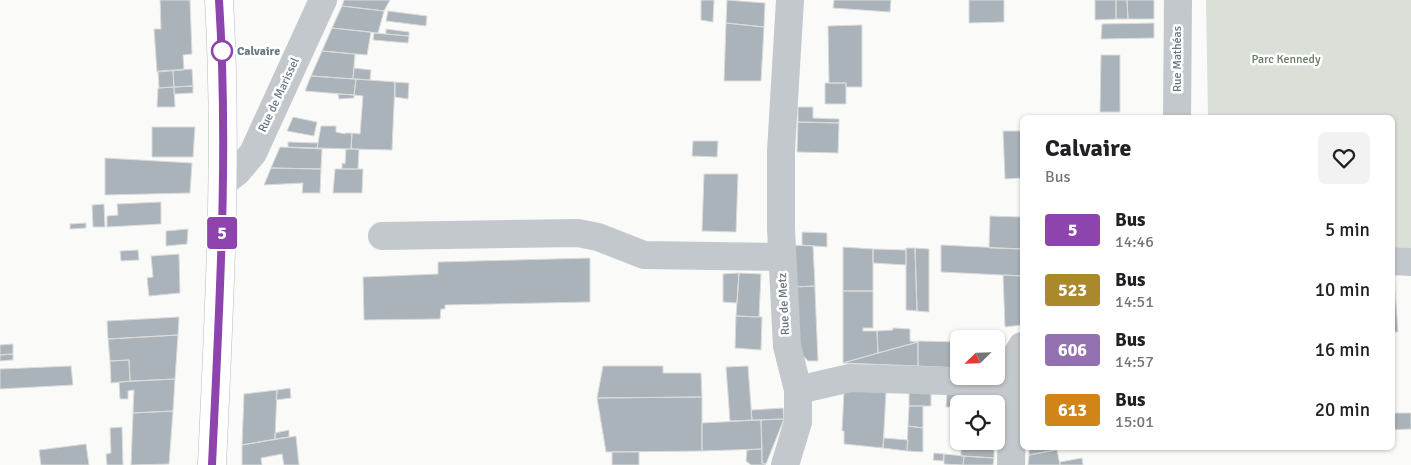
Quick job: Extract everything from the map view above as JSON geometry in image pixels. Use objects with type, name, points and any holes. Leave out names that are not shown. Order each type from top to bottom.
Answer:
[{"type":"main road","points":[[212,465],[224,182],[220,0]]},
{"type":"street","name":"Rue de Marissel","points":[[224,182],[237,172],[253,153],[323,0]]},
{"type":"street","name":"Rue de Metz","points":[[785,465],[798,422],[798,390],[786,346],[781,257],[781,151],[790,0]]},
{"type":"street","name":"Rue Mathéas","points":[[1177,115],[1178,0]]},
{"type":"street","points":[[382,236],[578,233],[598,237],[644,255],[781,257]]},
{"type":"street","points":[[1395,261],[1411,262]]},
{"type":"street","points":[[1011,465],[1014,359],[1020,349]]},
{"type":"street","points":[[798,390],[850,378],[1013,383]]},
{"type":"green space","name":"Parc Kennedy","points":[[1206,0],[1411,0],[1411,248],[1395,247],[1395,115],[1208,115]]},
{"type":"building","points":[[160,0],[190,0],[192,54],[183,55],[184,70],[157,72],[154,29],[161,29]]},
{"type":"building","points":[[344,0],[390,0],[384,11],[342,6]]},
{"type":"building","points":[[701,0],[714,0],[713,22],[701,20]]},
{"type":"building","points":[[727,0],[765,3],[764,27],[726,23]]},
{"type":"building","points":[[834,0],[891,0],[890,12],[833,8]]},
{"type":"building","points":[[969,0],[1004,0],[1004,22],[969,23]]},
{"type":"building","points":[[1095,0],[1116,0],[1116,19],[1095,20]]},
{"type":"building","points":[[1116,0],[1127,0],[1128,19],[1116,19]]},
{"type":"building","points":[[1127,0],[1154,0],[1154,19],[1128,19]]},
{"type":"building","points":[[342,6],[384,11],[378,33],[332,28]]},
{"type":"building","points":[[388,11],[427,16],[426,26],[386,21]]},
{"type":"building","points":[[726,23],[764,27],[761,81],[724,81]]},
{"type":"building","points":[[1154,23],[1154,38],[1101,39],[1102,24]]},
{"type":"building","points":[[862,25],[862,87],[846,87],[846,83],[829,83],[828,26]]},
{"type":"building","points":[[332,28],[371,32],[367,55],[322,51]]},
{"type":"building","points":[[386,29],[409,32],[409,36],[386,34]]},
{"type":"building","points":[[374,33],[409,36],[408,43],[373,40]]},
{"type":"building","points":[[322,51],[355,54],[353,79],[311,76]]},
{"type":"building","points":[[1101,55],[1120,55],[1120,112],[1100,112]]},
{"type":"building","points":[[354,68],[371,70],[370,80],[353,79]]},
{"type":"building","points":[[192,69],[193,86],[174,87],[173,70]]},
{"type":"building","points":[[173,70],[174,87],[159,88],[158,71]]},
{"type":"building","points":[[311,76],[356,79],[354,95],[305,91]]},
{"type":"building","points":[[356,79],[395,82],[392,150],[351,149],[352,133],[360,134],[363,96],[354,95]]},
{"type":"building","points":[[395,82],[409,83],[408,99],[395,97]]},
{"type":"building","points":[[825,83],[846,83],[846,104],[825,104]]},
{"type":"building","points":[[193,86],[193,93],[174,94],[174,87]]},
{"type":"building","points":[[174,87],[175,107],[157,107],[158,88]]},
{"type":"building","points":[[338,94],[354,95],[354,98],[339,99]]},
{"type":"building","points":[[798,107],[813,107],[813,118],[839,119],[839,123],[798,122]]},
{"type":"building","points":[[293,117],[317,122],[314,136],[287,131]]},
{"type":"building","points":[[798,122],[839,123],[838,153],[797,152]]},
{"type":"building","points":[[321,126],[336,126],[336,132],[352,133],[351,149],[317,148]]},
{"type":"building","points":[[152,127],[195,127],[193,157],[152,157]]},
{"type":"building","points":[[1003,131],[1020,131],[1020,178],[1005,179]]},
{"type":"building","points":[[693,141],[718,141],[717,157],[692,156]]},
{"type":"building","points":[[288,142],[318,143],[317,148],[288,147]]},
{"type":"building","points":[[280,147],[322,149],[321,169],[271,168]]},
{"type":"building","points":[[346,149],[359,149],[358,169],[342,169],[342,163],[345,164]]},
{"type":"building","points":[[105,158],[192,163],[190,193],[105,195]]},
{"type":"building","points":[[271,168],[321,169],[320,193],[302,193],[303,183],[264,185]]},
{"type":"building","points":[[335,169],[363,169],[362,193],[333,193]]},
{"type":"building","points":[[704,174],[738,174],[736,232],[702,231]]},
{"type":"building","points":[[161,202],[161,224],[107,227],[107,216],[118,215],[117,204]]},
{"type":"building","points":[[104,204],[105,227],[93,227],[92,205]]},
{"type":"building","points":[[990,216],[1020,217],[1020,249],[989,248]]},
{"type":"building","points":[[86,223],[86,228],[70,229],[70,224]]},
{"type":"building","points":[[188,229],[187,244],[166,246],[166,231]]},
{"type":"building","points":[[802,232],[827,233],[827,247],[802,245]]},
{"type":"building","points":[[792,245],[813,246],[815,286],[794,287]]},
{"type":"building","points":[[941,245],[1020,249],[1020,276],[941,272]]},
{"type":"building","points":[[843,247],[873,249],[873,291],[843,291]]},
{"type":"building","points":[[906,248],[915,248],[917,311],[906,310]]},
{"type":"building","points":[[915,248],[929,249],[929,312],[917,311]]},
{"type":"building","points":[[873,249],[906,250],[906,265],[873,263]]},
{"type":"building","points":[[138,250],[139,260],[121,261],[120,251]]},
{"type":"building","points":[[179,254],[180,293],[149,296],[147,278],[153,277],[151,256]]},
{"type":"building","points":[[590,258],[590,302],[445,305],[445,309],[441,309],[440,319],[364,320],[363,277],[438,274],[438,262]]},
{"type":"building","points":[[739,273],[761,274],[759,317],[736,316]]},
{"type":"building","points":[[739,273],[737,303],[723,302],[723,274]]},
{"type":"building","points":[[1003,275],[1020,276],[1020,325],[1005,327]]},
{"type":"building","points":[[815,286],[818,361],[808,361],[797,349],[794,287]]},
{"type":"building","points":[[843,291],[873,291],[873,328],[863,328],[863,331],[877,331],[878,353],[843,363]]},
{"type":"building","points":[[1395,291],[1398,332],[1395,332]]},
{"type":"building","points":[[736,316],[762,317],[761,350],[735,348]]},
{"type":"building","points":[[179,317],[178,335],[108,339],[107,321]]},
{"type":"building","points":[[893,328],[910,329],[910,341],[918,342],[878,353],[877,331],[893,330]]},
{"type":"building","points":[[178,335],[175,379],[130,381],[129,360],[110,361],[108,339]]},
{"type":"building","points":[[918,341],[950,342],[950,368],[918,366]]},
{"type":"building","points":[[918,342],[918,366],[843,363],[878,353]]},
{"type":"building","points":[[13,344],[13,354],[0,355],[0,345]]},
{"type":"building","points":[[13,354],[13,360],[0,361],[0,355]]},
{"type":"building","points":[[129,360],[130,381],[111,383],[110,361]]},
{"type":"building","points":[[71,366],[73,385],[0,389],[0,369]]},
{"type":"building","points":[[603,366],[663,366],[663,373],[701,373],[702,397],[597,398]]},
{"type":"building","points":[[748,366],[752,420],[730,421],[726,367]]},
{"type":"building","points":[[175,379],[173,411],[133,413],[134,390],[128,391],[128,399],[120,399],[119,382]]},
{"type":"building","points":[[290,388],[291,398],[276,400],[277,390]]},
{"type":"building","points":[[277,390],[275,439],[242,445],[244,394]]},
{"type":"building","points":[[844,391],[886,392],[883,448],[844,444],[844,431],[842,431]]},
{"type":"building","points":[[909,392],[931,393],[931,406],[909,406]]},
{"type":"building","points":[[947,393],[962,394],[950,395],[950,407],[946,407]]},
{"type":"building","points":[[990,394],[991,395],[962,395]]},
{"type":"building","points":[[702,397],[702,451],[606,452],[597,398]]},
{"type":"building","points":[[909,406],[923,406],[923,428],[908,426]]},
{"type":"building","points":[[783,408],[784,419],[752,420],[751,410]]},
{"type":"building","points":[[173,411],[169,464],[131,465],[133,413]]},
{"type":"building","points":[[1395,413],[1411,413],[1411,429],[1395,430]]},
{"type":"building","points":[[784,419],[766,464],[762,463],[761,420]]},
{"type":"building","points":[[761,420],[762,449],[702,451],[702,423]]},
{"type":"building","points":[[908,426],[923,428],[923,452],[907,451]]},
{"type":"building","points":[[122,427],[123,465],[107,465],[106,454],[111,453],[110,428]]},
{"type":"building","points":[[289,430],[289,437],[275,439],[275,433]]},
{"type":"building","points":[[296,436],[299,465],[284,465],[282,454],[261,458],[262,465],[242,465],[242,445]]},
{"type":"building","points":[[884,438],[908,440],[907,451],[883,448]]},
{"type":"building","points":[[86,444],[89,465],[41,465],[39,450]]},
{"type":"building","points":[[762,449],[762,463],[766,465],[751,465],[746,461],[747,450]]},
{"type":"building","points":[[961,450],[994,450],[994,458],[961,456]]},
{"type":"building","points":[[1029,450],[1055,450],[1029,455]]},
{"type":"building","points":[[1057,450],[1060,465],[1028,465],[1029,455]]},
{"type":"building","points":[[612,452],[639,452],[639,465],[612,465]]},
{"type":"building","points":[[934,453],[944,454],[943,461],[933,460]]},
{"type":"building","points":[[944,454],[964,456],[963,465],[944,464]]},
{"type":"building","points":[[964,456],[994,458],[993,465],[963,465]]},
{"type":"building","points":[[1082,458],[1083,465],[1060,465],[1060,462]]},
{"type":"bus line","name":"5","points":[[212,465],[224,182],[224,110],[219,0]]},
{"type":"place","name":"Calvaire","points":[[222,51]]}]
